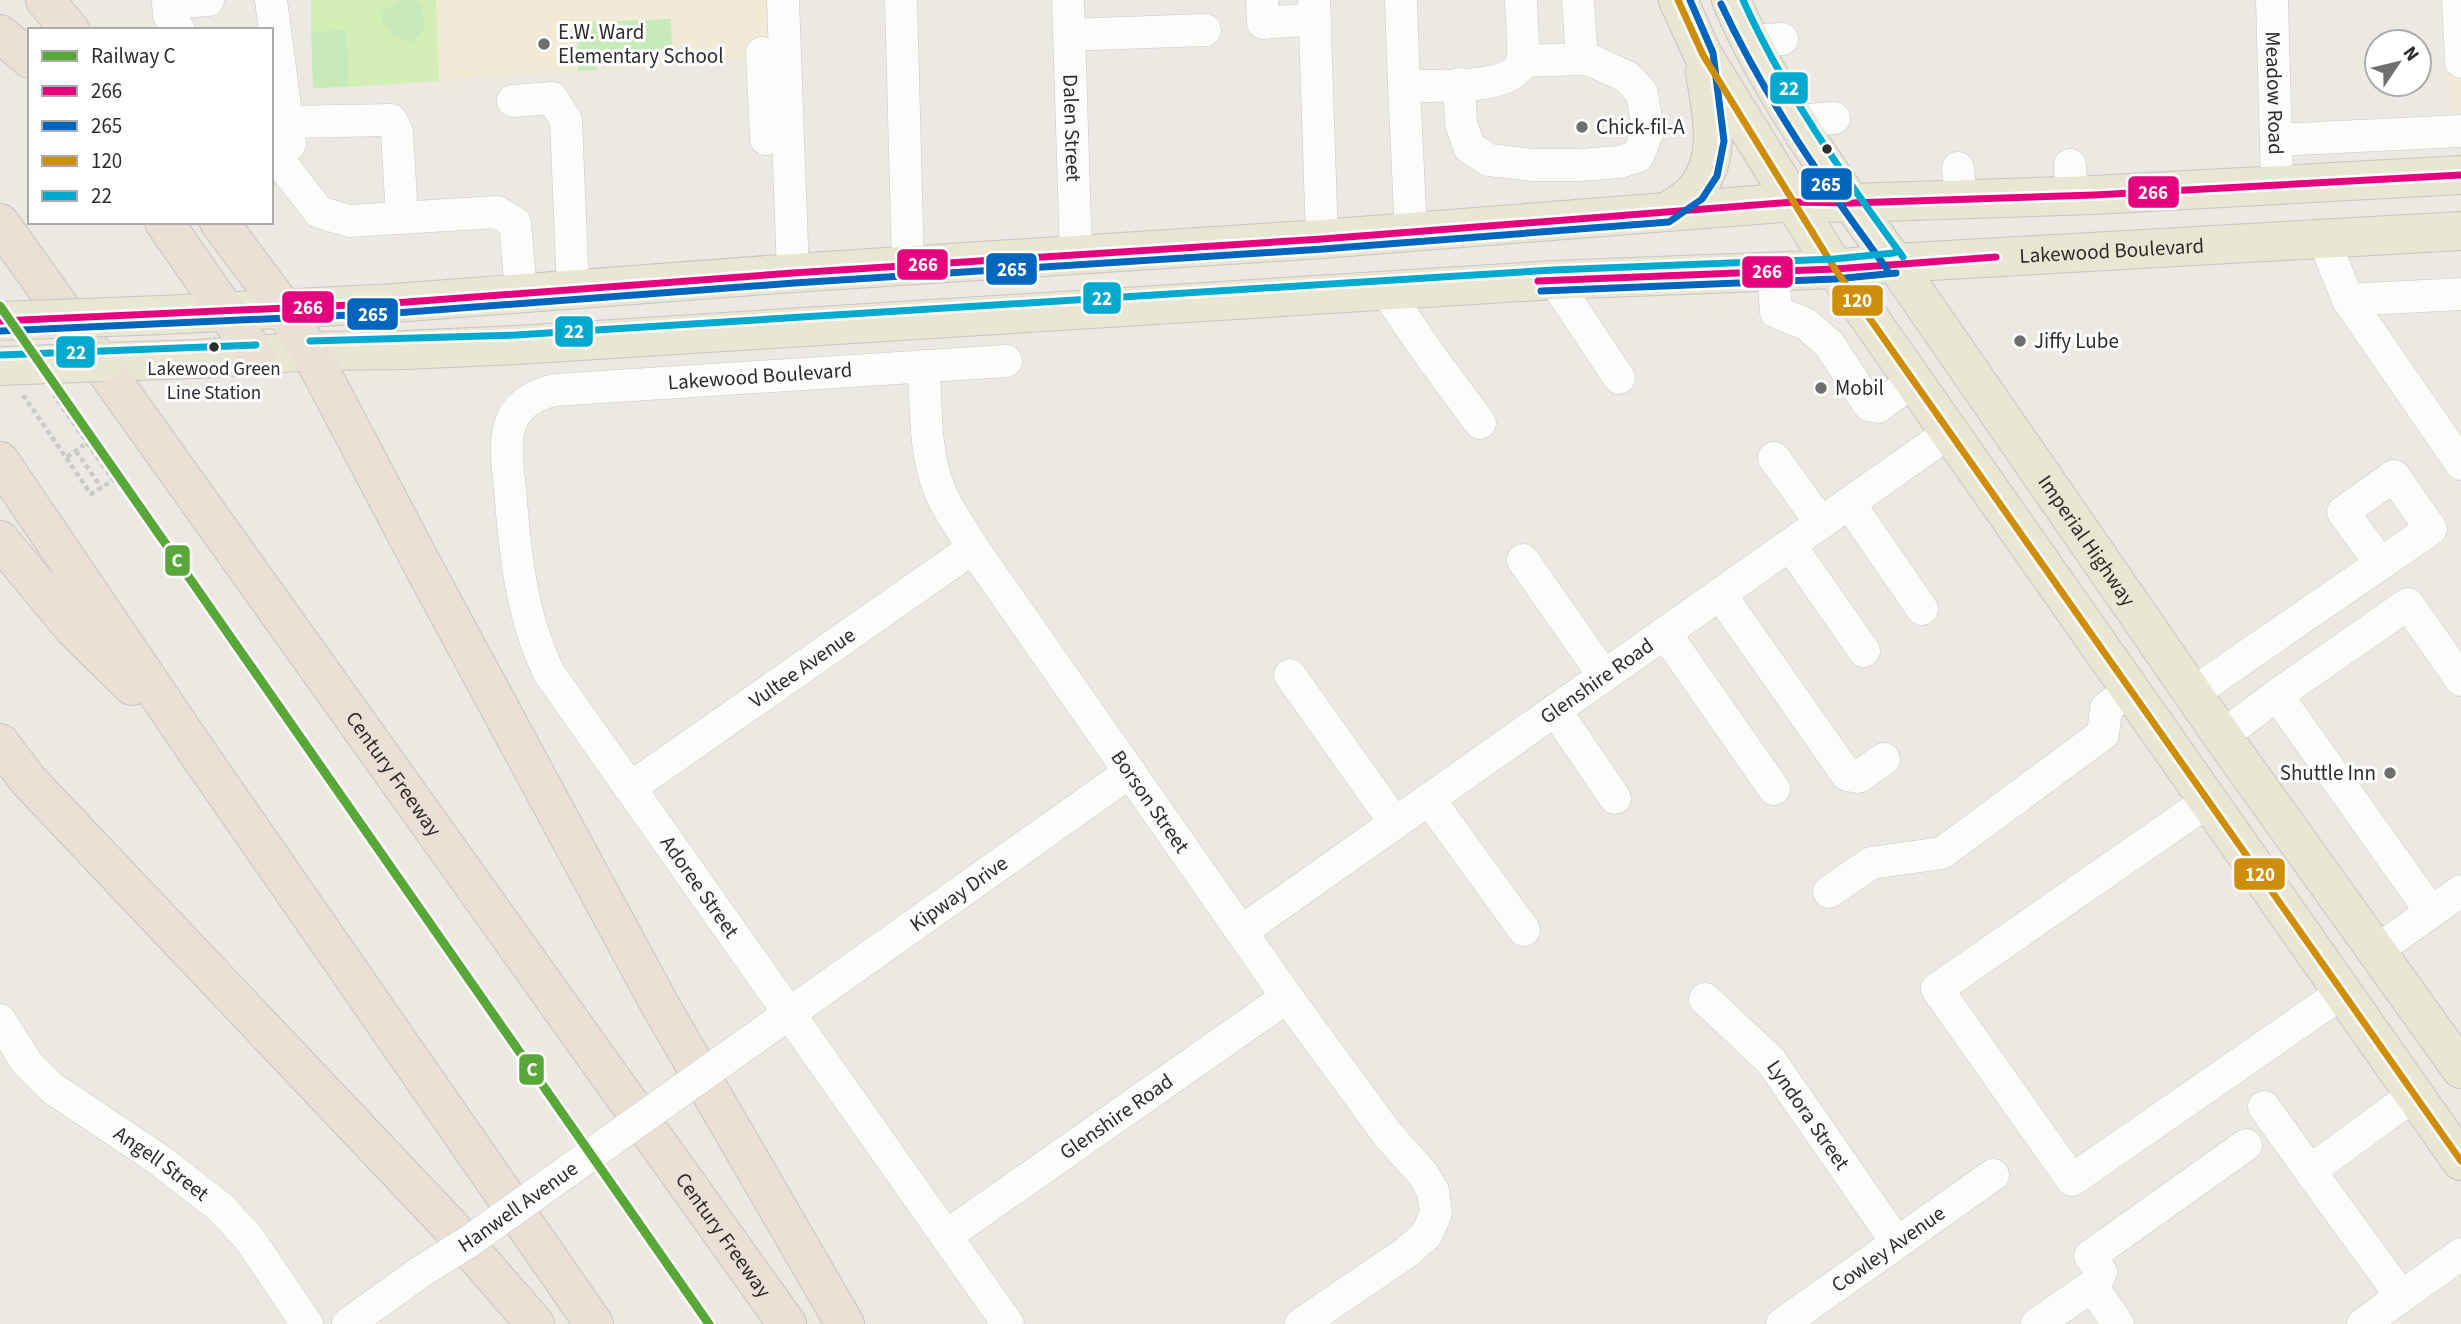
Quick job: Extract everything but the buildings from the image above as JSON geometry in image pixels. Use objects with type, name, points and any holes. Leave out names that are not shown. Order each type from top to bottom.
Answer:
[{"type":"highway","points":[[46,0],[68,28]]},
{"type":"highway","points":[[0,34],[28,57]]},
{"type":"highway","name":"Century Freeway","points":[[0,223],[787,1324]]},
{"type":"highway","points":[[165,224],[229,312],[256,355]]},
{"type":"highway","points":[[220,224],[284,309],[310,351],[356,442],[660,1005],[845,1324]]},
{"type":"highway","points":[[0,461],[193,746],[594,1324]]},
{"type":"highway","points":[[0,540],[74,629],[193,746]]},
{"type":"highway","points":[[0,743],[28,780],[449,1225],[535,1324]]},
{"type":"main road","points":[[1678,0],[1703,55],[1835,269],[2461,1161]]},
{"type":"main road","name":"Imperial Highway","points":[[1731,0],[1766,40],[1797,121],[1851,203],[2222,736],[2460,1064]]},
{"type":"main road","points":[[1667,212],[1693,193],[1707,172],[1714,140],[1703,55]]},
{"type":"main road","points":[[0,321],[394,303],[782,274],[1411,233],[1794,202],[1851,203],[1960,183],[2070,180],[2277,185],[2461,175]]},
{"type":"main road","name":"Lakewood Boulevard","points":[[12,366],[198,359],[310,351],[517,345],[1555,280],[1835,269],[1895,263],[2461,231]]},
{"type":"street","points":[[178,28],[169,16],[168,3],[208,0]]},
{"type":"street","points":[[271,0],[295,180]]},
{"type":"street","points":[[782,274],[783,0]]},
{"type":"street","points":[[901,0],[908,266]]},
{"type":"street","name":"Dalen Street","points":[[1068,0],[1076,256]]},
{"type":"street","points":[[1262,0],[1263,23],[1314,9],[1322,239]]},
{"type":"street","points":[[1401,0],[1411,233]]},
{"type":"street","points":[[1404,86],[1489,84],[1513,73],[1522,61],[1521,0]]},
{"type":"street","points":[[1578,0],[1582,59]]},
{"type":"street","name":"Meadow Road","points":[[2272,0],[2277,185]]},
{"type":"street","points":[[2458,0],[2461,62]]},
{"type":"street","points":[[1069,35],[1205,30]]},
{"type":"street","points":[[762,53],[782,274]]},
{"type":"street","points":[[1459,84],[1461,123],[1469,147],[1489,160],[1580,165],[1620,162],[1638,156],[1648,131],[1642,93],[1627,77],[1582,59],[1522,61]]},
{"type":"street","points":[[513,101],[552,98],[566,120],[573,289]]},
{"type":"street","points":[[1797,121],[1834,118]]},
{"type":"street","points":[[287,122],[391,120],[397,132],[402,217]]},
{"type":"street","points":[[2276,140],[2461,131]]},
{"type":"street","points":[[273,152],[319,212],[349,220],[497,212],[515,223],[521,292]]},
{"type":"street","points":[[2323,238],[2348,300],[2461,464]]},
{"type":"street","points":[[1773,271],[1776,312],[1806,324],[1829,344],[1869,405],[1878,407],[1913,381]]},
{"type":"street","points":[[1555,280],[1619,378]]},
{"type":"street","points":[[1386,291],[1480,424]]},
{"type":"street","points":[[2348,300],[2461,294]]},
{"type":"street","points":[[1829,344],[1868,316]]},
{"type":"street","name":"Lakewood Boulevard","points":[[520,408],[540,393],[555,390],[1006,361]]},
{"type":"street","name":"Borson Street","points":[[924,366],[933,468],[944,499],[973,548],[1287,997],[1388,1135],[1423,1174],[1433,1191],[1436,1213],[1427,1234],[1407,1252],[1301,1324]]},
{"type":"street","name":"Adoree Street","points":[[520,408],[510,426],[508,453],[516,556],[529,620],[540,654],[550,673],[1008,1324]]},
{"type":"street","name":"Glenshire Road","points":[[1242,931],[1950,432]]},
{"type":"street","points":[[1774,458],[1821,523]]},
{"type":"street","points":[[1849,503],[1922,609]]},
{"type":"street","points":[[1790,545],[1864,651]]},
{"type":"street","name":"Vultee Avenue","points":[[630,789],[973,548]]},
{"type":"street","points":[[1523,560],[1604,676]]},
{"type":"street","points":[[2193,693],[2269,631],[2381,564]]},
{"type":"street","points":[[1720,594],[1847,775],[1858,777],[1884,759]]},
{"type":"street","points":[[2222,736],[2408,604],[2461,680]]},
{"type":"street","points":[[1665,633],[1774,789]]},
{"type":"street","points":[[1290,676],[1395,823]]},
{"type":"street","points":[[1829,892],[1871,863],[1942,853],[2103,734],[2106,708],[2130,690]]},
{"type":"street","points":[[2277,695],[2431,912]]},
{"type":"street","points":[[1555,710],[1615,798]]},
{"type":"street","name":"Kipway Drive","points":[[789,1013],[1130,772]]},
{"type":"street","points":[[1429,799],[1524,930]]},
{"type":"street","points":[[2208,801],[1937,989],[2072,1180],[2343,992]]},
{"type":"street","points":[[2376,951],[2461,891]]},
{"type":"street","name":"Glenshire Road","points":[[946,1236],[1287,997]]},
{"type":"street","name":"Lyndora Street","points":[[1705,999],[1771,1061],[1898,1243]]},
{"type":"street","name":"Hanwell Avenue","points":[[348,1324],[471,1240],[789,1013]]},
{"type":"street","name":"Angell Street","points":[[0,1020],[27,1063],[52,1088],[158,1159],[220,1207],[248,1237],[307,1324]]},
{"type":"street","points":[[2310,1171],[2414,1094]]},
{"type":"street","points":[[2264,1107],[2401,1296]]},
{"type":"street","points":[[2094,1289],[2101,1272],[2090,1256],[2246,1145]]},
{"type":"street","name":"Cowley Avenue","points":[[1782,1324],[1993,1175]]},
{"type":"street","points":[[2362,1324],[2461,1254]]},
{"type":"street","points":[[2037,1324],[2092,1286],[2118,1324]]},
{"type":"path","points":[[12,366],[113,480],[91,495],[12,366]]},
{"type":"path","points":[[67,457],[84,446]]},
{"type":"path","points":[[76,451],[101,487]]},
{"type":"shaded area","name":"E.W. Ward Elementary School","points":[[311,0],[774,0],[776,58],[313,88]]},
{"type":"shaded area","points":[[2446,0],[2461,0],[2461,112],[2451,113]]},
{"type":"green space","points":[[311,0],[400,0],[383,10],[381,20],[392,35],[409,43],[418,37],[426,26],[421,4],[417,0],[436,0],[439,81],[349,87],[347,30],[311,31]]},
{"type":"green space","points":[[400,0],[417,0],[421,4],[426,26],[410,43],[392,36],[381,20],[383,10]]},
{"type":"green space","points":[[671,19],[672,45],[669,50],[597,51],[597,70],[578,71],[577,39],[592,22]]},
{"type":"green space","points":[[347,30],[349,87],[313,88],[311,31]]},
{"type":"rail line","name":"C","points":[[0,306],[709,1324]]},
{"type":"transit line","name":"120","points":[[1678,0],[1703,55],[1835,269],[2461,1161]]},
{"type":"transit line","name":"265","points":[[0,331],[395,313],[794,283],[1323,249],[1669,222],[1702,199],[1717,176],[1724,141],[1713,53],[1690,0]]},
{"type":"transit line","name":"22","points":[[1743,0],[1796,101],[1903,257]]},
{"type":"transit line","name":"265","points":[[1721,4],[1777,108],[1841,206],[1887,269]]},
{"type":"transit line","name":"266","points":[[0,321],[394,303],[793,273],[1322,239],[1794,202],[1851,203],[2094,195],[2461,175]]},
{"type":"transit line","name":"22","points":[[310,341],[516,335],[1553,270],[1834,259],[1894,253]]},
{"type":"transit line","name":"266","points":[[1538,281],[1835,269],[1996,257]]},
{"type":"transit line","name":"265","points":[[1541,291],[1835,279],[1896,273]]},
{"type":"transit line","name":"22","points":[[0,355],[256,345]]},
{"type":"place","name":"E.W. Ward Elementary School","points":[[544,44]]},
{"type":"place","name":"Chick-fil-A","points":[[1582,127]]},
{"type":"place","name":"Jiffy Lube","points":[[2020,341]]},
{"type":"place","name":"Lakewood Green Line Station","points":[[214,347]]},
{"type":"place","name":"Mobil","points":[[1821,388]]},
{"type":"place","name":"Shuttle Inn","points":[[2390,773]]}]
